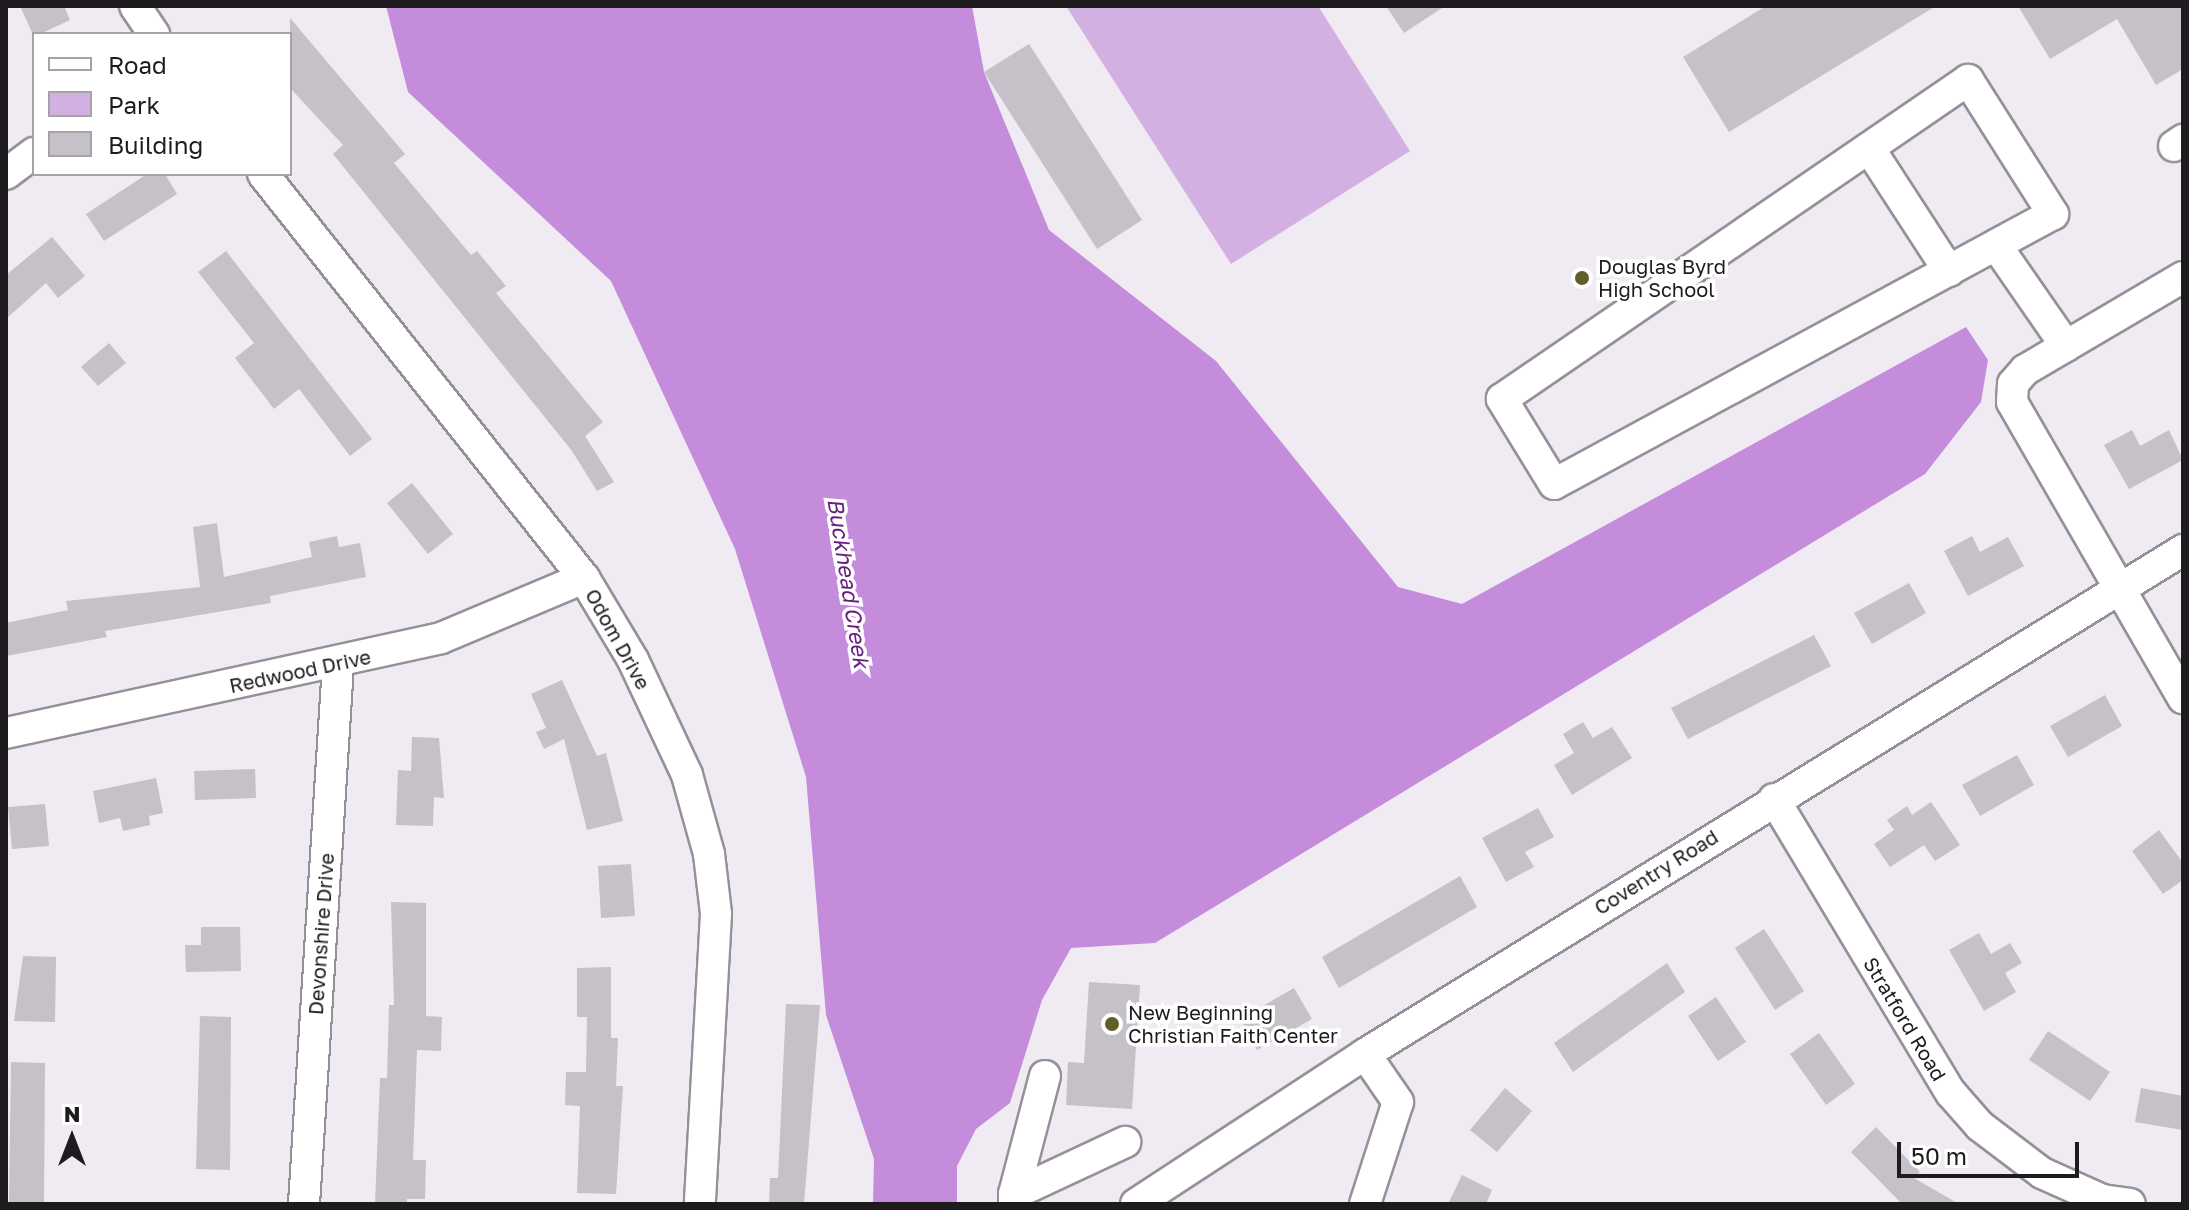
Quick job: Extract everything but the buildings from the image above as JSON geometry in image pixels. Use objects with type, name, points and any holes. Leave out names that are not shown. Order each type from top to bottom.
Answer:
[{"type":"street","points":[[135,6],[153,32]]},
{"type":"street","points":[[1968,80],[2053,214],[1554,484],[1502,399],[1869,148],[1968,80]]},
{"type":"street","points":[[1869,148],[1949,271]]},
{"type":"street","points":[[6,174],[32,154]]},
{"type":"street","name":"Odom Drive","points":[[265,176],[584,578],[633,660],[687,775],[709,854],[717,970],[700,1204]]},
{"type":"street","points":[[1996,245],[2066,346]]},
{"type":"street","points":[[2183,277],[2025,370],[2013,384],[2012,402],[2183,698]]},
{"type":"street","name":"Coventry Road","points":[[1136,1204],[1365,1054],[1774,799],[2183,550]]},
{"type":"street","name":"Redwood Drive","points":[[6,733],[338,665],[441,638],[584,578]]},
{"type":"street","name":"Devonshire Drive","points":[[304,1204],[338,665]]},
{"type":"street","name":"Stratford Road","points":[[1774,799],[1951,1093],[1990,1134],[2042,1173],[2102,1200],[2130,1204]]},
{"type":"street","points":[[1365,1054],[1398,1102],[1365,1204]]},
{"type":"street","points":[[1014,1199],[1045,1076]]},
{"type":"street","points":[[1014,1199],[1125,1142]]},
{"type":"green space","points":[[1066,6],[1318,6],[1410,151],[1231,264]]},
{"type":"shaded area","points":[[386,6],[972,6],[984,72],[1049,230],[1216,361],[1398,587],[1462,604],[1966,327],[1988,360],[1981,402],[1925,474],[1155,943],[1071,948],[1042,1000],[1010,1103],[976,1129],[957,1166],[957,1204],[873,1204],[874,1159],[826,1015],[806,777],[735,549],[611,281],[408,92]]},
{"type":"waterway","name":"Buckhead Creek","points":[[619,6],[632,53],[735,282],[755,347],[797,417],[815,488],[846,671],[851,802],[897,1204]]},
{"type":"place","name":"Douglas Byrd High School","points":[[1582,278]]},
{"type":"place","name":"New Beginning Christian Faith Center","points":[[1112,1024]]}]
